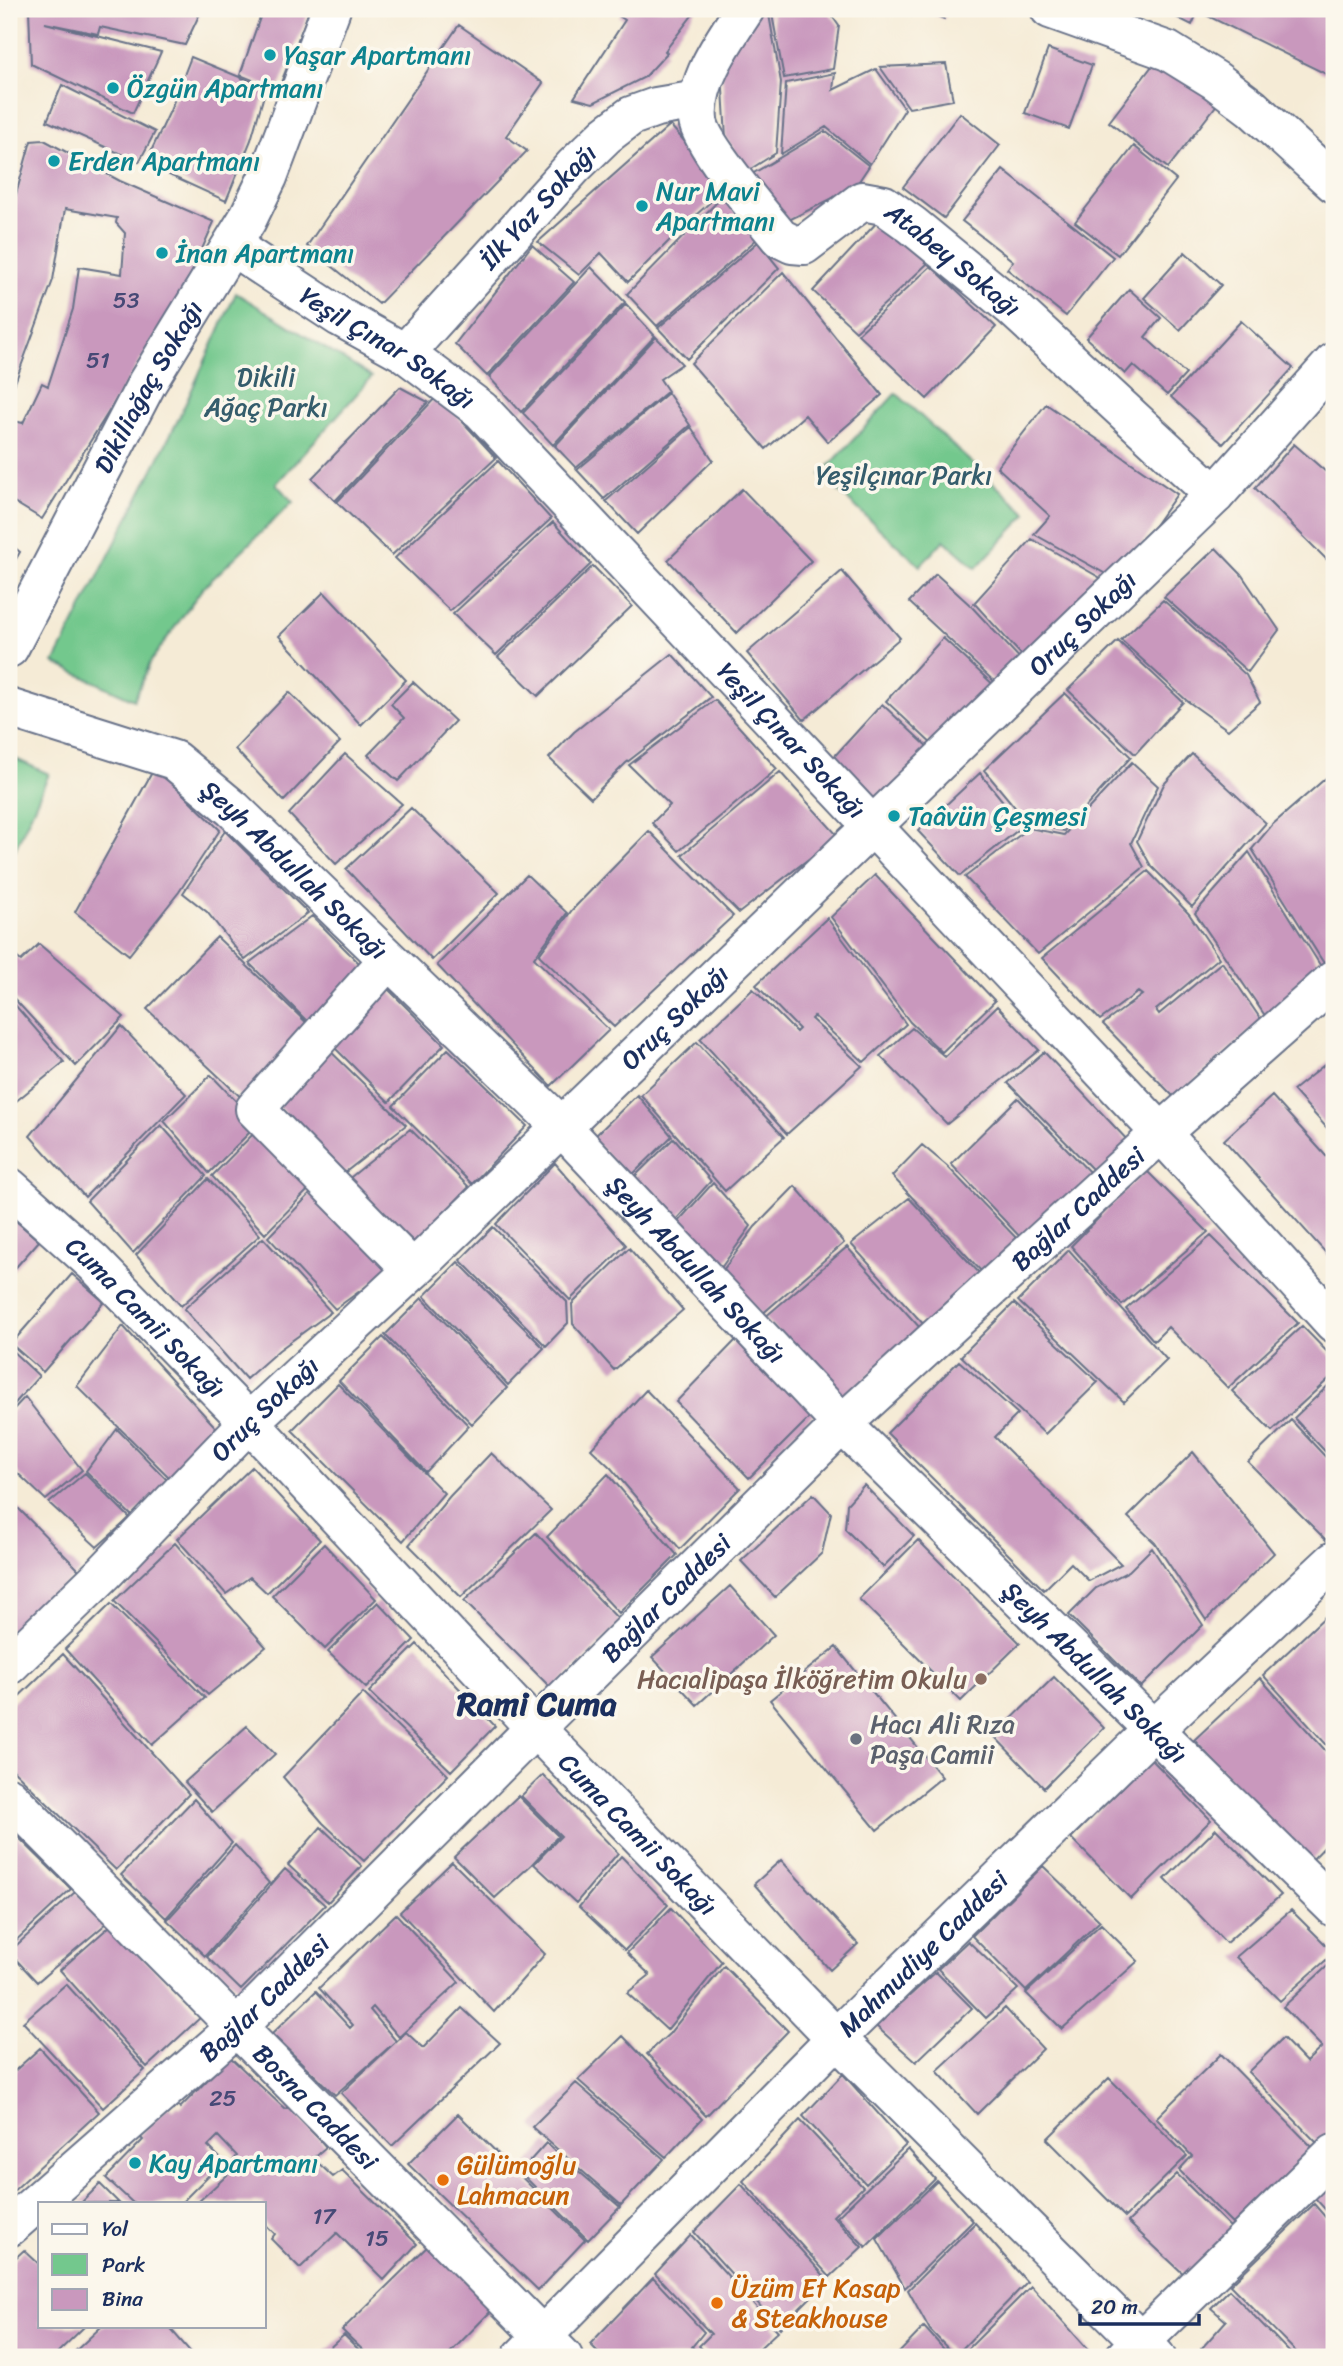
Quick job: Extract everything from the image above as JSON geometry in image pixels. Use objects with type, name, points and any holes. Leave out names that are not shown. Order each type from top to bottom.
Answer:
[{"type":"street","name":"Dikiliağaç Sokağı","points":[[9,648],[147,383],[232,246],[268,177],[331,9]]},
{"type":"street","points":[[698,100],[716,53],[746,9]]},
{"type":"street","points":[[1050,9],[1168,51],[1215,79],[1252,108],[1334,183]]},
{"type":"street","name":"İlk Yaz Sokağı","points":[[405,353],[574,166],[606,135],[631,116],[656,107],[698,100]]},
{"type":"street","name":"Atabey Sokağı","points":[[698,100],[698,123],[724,166],[780,239],[804,245],[862,201],[884,205],[1012,307],[1216,495]]},
{"type":"street","name":"Yeşil Çınar Sokağı","points":[[232,246],[340,317],[405,353],[481,410],[1161,1133],[1334,1323]]},
{"type":"street","name":"Oruç Sokağı","points":[[9,1665],[105,1572],[249,1422],[413,1270],[560,1125],[1216,495],[1334,362]]},
{"type":"street","name":"Şeyh Abdullah Sokağı","points":[[9,708],[174,760],[233,809],[560,1125],[842,1424],[1334,1908]]},
{"type":"street","points":[[388,960],[255,1109],[413,1270]]},
{"type":"street","name":"Bağlar Caddesi","points":[[9,2227],[238,2026],[842,1424],[1334,979]]},
{"type":"street","name":"Cuma Camii Sokağı","points":[[9,1187],[94,1263],[249,1422],[535,1728],[1140,2352]]},
{"type":"street","name":"Mahmudiye Caddesi","points":[[543,2350],[836,2038],[1152,1731],[1334,1561]]},
{"type":"street","name":"Bosna Caddesi","points":[[9,1797],[238,2026],[543,2350]]},
{"type":"street","points":[[1140,2352],[1334,2153]]},
{"type":"green space","name":"Dikili Ağaç Parkı","points":[[236,293],[372,377],[276,484],[293,502],[202,589],[151,661],[134,700],[54,663],[179,418]]},
{"type":"green space","name":"Yeşilçınar Parkı","points":[[896,393],[1027,514],[976,568],[944,540],[920,566],[821,475]]},
{"type":"green space","points":[[9,756],[49,774],[9,863]]},
{"type":"building","name":"Özgün Apartmanı","points":[[29,9],[202,9],[185,45],[100,27],[98,34],[45,23],[161,52],[133,113],[31,64]]},
{"type":"building","name":"Yaşar Apartmanı","points":[[263,9],[310,9],[278,90],[240,75]]},
{"type":"building","points":[[625,9],[697,9],[665,51],[667,53],[645,77],[593,103],[574,98],[625,20],[619,16]]},
{"type":"building","points":[[755,9],[768,9],[781,82],[776,153],[749,170],[726,138],[721,56]]},
{"type":"building","points":[[771,9],[827,9],[839,26],[833,69],[784,78]]},
{"type":"building","points":[[920,9],[948,9],[944,19]]},
{"type":"building","points":[[1160,9],[1334,9],[1334,78],[1198,11],[1192,25]]},
{"type":"building","points":[[459,25],[543,83],[506,136],[527,151],[379,304],[307,246]]},
{"type":"building","points":[[1048,49],[1092,65],[1069,129],[1025,113]]},
{"type":"building","points":[[191,57],[266,88],[251,140],[226,201],[145,164]]},
{"type":"building","points":[[1159,57],[1218,103],[1168,168],[1109,122]]},
{"type":"building","points":[[946,64],[953,100],[909,108],[880,67]]},
{"type":"building","points":[[876,69],[905,109],[870,164],[826,127],[781,154],[786,83],[835,73],[833,90]]},
{"type":"building","points":[[62,85],[155,132],[139,162],[47,121]]},
{"type":"building","points":[[960,113],[1000,145],[944,218],[903,187]]},
{"type":"building","name":"Nur Mavi Apartmanı","points":[[670,125],[726,188],[628,282],[601,253],[579,275],[538,242]]},
{"type":"building","points":[[825,131],[869,166],[855,187],[787,221],[752,174]]},
{"type":"building","points":[[44,140],[120,181],[214,222],[183,292],[42,519],[9,499],[9,420],[23,423],[42,383],[48,386],[73,309],[79,267],[122,274],[125,233],[116,223],[117,218],[65,209],[53,280],[9,399],[9,219],[31,141]]},
{"type":"building","points":[[1134,146],[1176,180],[1118,255],[1075,222]]},
{"type":"building","points":[[1003,170],[1113,257],[1066,316],[1007,269],[1013,261],[962,221]]},
{"type":"building","points":[[722,197],[757,239],[657,326],[627,294]]},
{"type":"building","points":[[881,218],[928,263],[856,331],[813,291]]},
{"type":"building","points":[[758,242],[779,268],[687,359],[658,328]]},
{"type":"building","points":[[532,245],[574,282],[487,376],[455,344]]},
{"type":"building","points":[[1185,252],[1221,285],[1180,330],[1144,298]]},
{"type":"building","points":[[931,266],[996,327],[927,399],[858,334]]},
{"type":"building","points":[[591,267],[625,302],[521,412],[489,377]]},
{"type":"building","points":[[783,272],[882,395],[828,442],[805,415],[766,449],[691,363]]},
{"type":"building","points":[[1129,289],[1161,318],[1145,337],[1186,374],[1167,395],[1133,365],[1125,374],[1086,338]]},
{"type":"building","points":[[626,304],[655,336],[553,445],[523,413]]},
{"type":"building","points":[[1241,321],[1293,368],[1223,444],[1171,397]]},
{"type":"building","points":[[656,337],[682,364],[660,379],[668,391],[576,468],[555,446]]},
{"type":"building","points":[[400,387],[428,402],[335,501],[312,478]]},
{"type":"building","points":[[668,393],[690,425],[604,499],[577,470]]},
{"type":"building","points":[[438,395],[496,458],[392,555],[337,502]]},
{"type":"building","points":[[1046,404],[1177,494],[1127,565],[1113,578],[1034,534],[1050,516],[997,467]]},
{"type":"building","points":[[691,427],[713,460],[637,534],[606,501]]},
{"type":"building","points":[[1294,444],[1334,479],[1334,556],[1328,561],[1255,488]]},
{"type":"building","points":[[498,461],[551,519],[450,611],[395,558]]},
{"type":"building","points":[[742,489],[811,561],[737,633],[668,560]]},
{"type":"building","points":[[553,522],[591,564],[496,655],[453,614]]},
{"type":"building","points":[[1032,539],[1111,584],[1027,661],[974,603]]},
{"type":"building","points":[[9,543],[20,552],[9,571]]},
{"type":"building","points":[[1216,548],[1241,574],[1279,630],[1248,672],[1164,597]]},
{"type":"building","points":[[593,566],[632,606],[538,696],[498,657]]},
{"type":"building","points":[[842,571],[900,638],[804,720],[747,653]]},
{"type":"building","points":[[936,574],[970,605],[1024,663],[999,686],[909,602]]},
{"type":"building","points":[[324,592],[406,680],[361,725],[279,636]]},
{"type":"building","points":[[1163,600],[1246,675],[1260,702],[1228,730],[1186,700],[1121,640]]},
{"type":"building","points":[[943,638],[998,689],[936,748],[886,701]]},
{"type":"building","points":[[1118,641],[1183,702],[1135,754],[1068,690]]},
{"type":"building","points":[[672,654],[711,697],[626,763],[591,798],[549,758],[574,732]]},
{"type":"building","points":[[413,682],[455,721],[398,781],[368,755],[404,718],[391,704]]},
{"type":"building","points":[[289,692],[340,742],[284,801],[235,749]]},
{"type":"building","points":[[1065,693],[1131,757],[1064,831],[1028,823],[984,770]]},
{"type":"building","points":[[715,700],[777,769],[679,851],[652,823],[670,805],[629,765]]},
{"type":"building","points":[[882,704],[932,751],[874,806],[831,760]]},
{"type":"building","points":[[345,754],[402,804],[336,864],[289,814]]},
{"type":"building","points":[[1192,754],[1266,823],[1192,907],[1151,866],[1137,841],[1164,784]]},
{"type":"building","points":[[1132,762],[1158,786],[1131,843],[1144,867],[1038,954],[965,877],[1029,828],[1064,835]]},
{"type":"building","points":[[155,767],[220,830],[179,892],[129,955],[75,912]]},
{"type":"building","points":[[780,772],[838,836],[739,913],[682,855]]},
{"type":"building","points":[[980,773],[1023,826],[960,876],[918,831]]},
{"type":"building","points":[[1326,778],[1334,788],[1334,957],[1325,965],[1252,849],[1272,825]]},
{"type":"building","points":[[411,808],[499,893],[432,960],[346,869]]},
{"type":"building","points":[[225,831],[308,913],[245,960],[207,912],[183,893]]},
{"type":"building","points":[[649,831],[733,916],[614,1027],[539,955],[572,910]]},
{"type":"building","points":[[1249,852],[1322,968],[1266,1017],[1195,913]]},
{"type":"building","points":[[1148,871],[1189,914],[1219,958],[1156,1010],[1159,1014],[1222,962],[1262,1021],[1175,1098],[1103,1024],[1142,995],[1138,992],[1100,1020],[1042,958]]},
{"type":"building","points":[[527,875],[567,913],[534,958],[609,1030],[551,1086],[437,965]]},
{"type":"building","points":[[875,875],[995,1001],[942,1052],[910,1022],[831,917]]},
{"type":"building","points":[[312,916],[370,974],[318,1032],[249,963]]},
{"type":"building","points":[[827,918],[906,1024],[864,1062],[814,1016],[811,1019],[862,1066],[787,1134],[700,1039],[753,989],[796,1032],[799,1029],[756,985]]},
{"type":"building","points":[[217,937],[316,1032],[247,1103],[147,1009]]},
{"type":"building","points":[[39,944],[124,1017],[76,1066],[9,993],[9,951],[21,961]]},
{"type":"building","points":[[382,983],[444,1045],[389,1102],[328,1041]]},
{"type":"building","points":[[9,998],[64,1062],[9,1107]]},
{"type":"building","points":[[997,1006],[1039,1050],[947,1124],[880,1056],[912,1028],[945,1057]]},
{"type":"building","points":[[121,1026],[186,1094],[85,1197],[30,1136]]},
{"type":"building","points":[[697,1042],[784,1137],[725,1191],[641,1095]]},
{"type":"building","points":[[323,1044],[406,1125],[339,1177],[274,1100]]},
{"type":"building","points":[[448,1049],[527,1126],[472,1184],[393,1106]]},
{"type":"building","points":[[1044,1052],[1131,1144],[1097,1174],[1008,1083]]},
{"type":"building","points":[[1334,1057],[1334,1136],[1293,1090]]},
{"type":"building","points":[[211,1075],[258,1124],[209,1173],[164,1121]]},
{"type":"building","points":[[637,1095],[672,1136],[629,1178],[592,1139]]},
{"type":"building","points":[[1272,1096],[1334,1165],[1334,1262],[1224,1140]]},
{"type":"building","points":[[1018,1098],[1094,1177],[1023,1240],[951,1164]]},
{"type":"building","points":[[161,1125],[206,1176],[133,1253],[87,1201]]},
{"type":"building","points":[[261,1126],[315,1183],[265,1234],[212,1176]]},
{"type":"building","points":[[410,1129],[469,1187],[415,1243],[346,1181]]},
{"type":"building","points":[[674,1138],[711,1181],[673,1223],[631,1180]]},
{"type":"building","points":[[922,1145],[947,1166],[1020,1242],[984,1274],[892,1176]]},
{"type":"building","points":[[555,1163],[626,1245],[570,1300],[496,1224]]},
{"type":"building","points":[[1146,1170],[1208,1232],[1122,1305],[1071,1246]]},
{"type":"building","points":[[208,1179],[260,1235],[181,1306],[136,1255]]},
{"type":"building","points":[[713,1183],[751,1226],[718,1272],[675,1225]]},
{"type":"building","points":[[318,1186],[393,1264],[335,1309],[268,1237]]},
{"type":"building","points":[[795,1186],[844,1243],[761,1315],[721,1273],[755,1227]]},
{"type":"building","points":[[909,1198],[982,1276],[925,1326],[851,1244]]},
{"type":"building","points":[[9,1215],[39,1241],[9,1275]]},
{"type":"building","points":[[493,1227],[567,1302],[568,1323],[546,1346],[460,1260]]},
{"type":"building","points":[[1211,1236],[1298,1323],[1228,1388],[1168,1327],[1154,1341],[1126,1309]]},
{"type":"building","points":[[263,1238],[331,1312],[279,1350],[246,1379],[184,1309]]},
{"type":"building","points":[[847,1247],[921,1329],[842,1399],[764,1318]]},
{"type":"building","points":[[629,1248],[683,1310],[614,1370],[573,1324],[572,1304]]},
{"type":"building","points":[[1069,1250],[1167,1360],[1124,1402],[1018,1301]]},
{"type":"building","points":[[458,1262],[544,1348],[508,1385],[424,1296]]},
{"type":"building","points":[[72,1274],[104,1302],[43,1372],[11,1344]]},
{"type":"building","points":[[422,1298],[507,1388],[472,1424],[385,1335]]},
{"type":"building","points":[[1014,1303],[1098,1382],[1045,1434],[961,1356]]},
{"type":"building","points":[[123,1326],[220,1432],[170,1478],[77,1386]]},
{"type":"building","points":[[1302,1326],[1334,1359],[1334,1374],[1272,1431],[1232,1391]]},
{"type":"building","points":[[383,1337],[469,1426],[426,1472],[339,1381]]},
{"type":"building","points":[[736,1340],[814,1413],[749,1478],[676,1402]]},
{"type":"building","points":[[9,1348],[39,1376],[9,1410]]},
{"type":"building","points":[[959,1361],[1018,1414],[995,1437],[1121,1564],[1089,1581],[1071,1563],[1044,1590],[887,1433]]},
{"type":"building","points":[[1334,1380],[1334,1461],[1294,1418]]},
{"type":"building","points":[[338,1384],[444,1493],[403,1541],[292,1430]]},
{"type":"building","points":[[646,1390],[740,1488],[680,1549],[611,1468],[591,1449]]},
{"type":"building","points":[[25,1397],[82,1470],[46,1500],[9,1465],[9,1414]]},
{"type":"building","points":[[1291,1420],[1334,1466],[1334,1532],[1326,1540],[1248,1462]]},
{"type":"building","points":[[117,1429],[169,1482],[132,1516],[86,1471]]},
{"type":"building","points":[[1193,1452],[1274,1553],[1206,1620],[1155,1543],[1128,1517]]},
{"type":"building","points":[[491,1453],[551,1510],[461,1597],[409,1545]]},
{"type":"building","points":[[252,1467],[320,1540],[267,1593],[250,1577],[226,1594],[177,1539]]},
{"type":"building","points":[[85,1473],[130,1518],[97,1547],[49,1503]]},
{"type":"building","points":[[608,1474],[677,1555],[619,1613],[547,1537]]},
{"type":"building","points":[[864,1485],[914,1536],[883,1567],[845,1529],[847,1504]]},
{"type":"building","points":[[813,1494],[831,1513],[822,1553],[775,1597],[741,1561]]},
{"type":"building","points":[[17,1507],[80,1571],[12,1635],[9,1631],[9,1515]]},
{"type":"building","points":[[536,1533],[621,1622],[553,1690],[464,1601]]},
{"type":"building","points":[[918,1540],[1020,1643],[961,1701],[859,1599]]},
{"type":"building","points":[[175,1543],[266,1647],[208,1695],[114,1601]]},
{"type":"building","points":[[324,1544],[376,1599],[325,1649],[272,1596]]},
{"type":"building","points":[[1152,1548],[1203,1625],[1141,1687],[1069,1615],[1096,1588],[1129,1571]]},
{"type":"building","points":[[730,1586],[774,1635],[697,1705],[652,1657]]},
{"type":"building","points":[[378,1602],[414,1640],[366,1688],[328,1652]]},
{"type":"building","points":[[111,1604],[205,1698],[152,1745],[65,1649]]},
{"type":"building","points":[[1330,1612],[1334,1617],[1334,1753],[1263,1675]]},
{"type":"building","points":[[417,1644],[495,1726],[451,1771],[369,1692]]},
{"type":"building","name":"Hacı Ali Rıza Paşa Camii","points":[[836,1647],[942,1777],[877,1830],[770,1700]]},
{"type":"building","points":[[63,1654],[189,1794],[116,1870],[9,1766],[9,1706]]},
{"type":"building","points":[[1054,1677],[1104,1728],[1044,1788],[994,1736]]},
{"type":"building","points":[[1260,1678],[1334,1760],[1334,1837],[1309,1863],[1194,1740]]},
{"type":"building","points":[[363,1693],[448,1775],[364,1861],[323,1823],[283,1777]]},
{"type":"building","points":[[247,1726],[275,1754],[212,1812],[185,1782]]},
{"type":"building","points":[[1151,1759],[1211,1820],[1131,1899],[1071,1838]]},
{"type":"building","points":[[543,1775],[618,1853],[576,1903],[534,1864],[561,1836],[521,1796]]},
{"type":"building","points":[[518,1796],[558,1836],[495,1898],[454,1857]]},
{"type":"building","points":[[194,1799],[232,1843],[166,1918],[121,1875]]},
{"type":"building","points":[[321,1827],[362,1866],[328,1902],[288,1865]]},
{"type":"building","points":[[9,1828],[71,1889],[9,1947]]},
{"type":"building","points":[[1216,1829],[1281,1895],[1226,1943],[1165,1879]]},
{"type":"building","points":[[235,1845],[269,1883],[205,1956],[167,1920]]},
{"type":"building","points":[[621,1856],[668,1905],[625,1950],[579,1907]]},
{"type":"building","points":[[781,1860],[858,1944],[830,1970],[754,1884]]},
{"type":"building","points":[[452,1862],[545,1954],[494,2012],[400,1912]]},
{"type":"building","points":[[1043,1866],[1100,1921],[1026,1991],[972,1936]]},
{"type":"building","points":[[285,1869],[325,1905],[241,1990],[207,1957]]},
{"type":"building","points":[[75,1892],[107,1923],[37,1982],[9,1952]]},
{"type":"building","points":[[671,1908],[722,1962],[667,2030],[627,1993],[650,1975],[627,1953]]},
{"type":"building","points":[[1291,1910],[1334,1953],[1280,2001],[1236,1957]]},
{"type":"building","points":[[396,1914],[459,1982],[399,2037],[373,2007],[370,2010],[396,2041],[335,2095],[272,2034],[316,1991],[350,2028],[353,2025],[319,1988]]},
{"type":"building","points":[[1101,1924],[1138,1961],[1062,2029],[1026,1993]]},
{"type":"building","points":[[110,1926],[202,2016],[147,2067],[60,1970]]},
{"type":"building","points":[[968,1941],[1018,1989],[986,2018],[938,1969]]},
{"type":"building","points":[[1334,1960],[1334,2133],[1320,2146],[1248,2072],[1283,2038],[1306,2062],[1322,2047],[1283,2007]]},
{"type":"building","points":[[724,1966],[788,2031],[706,2116],[647,2054],[669,2034]]},
{"type":"building","points":[[936,1972],[972,2008],[916,2062],[876,2026]]},
{"type":"building","points":[[66,1984],[145,2070],[103,2108],[23,2022]]},
{"type":"building","points":[[462,2008],[500,2043],[392,2146],[341,2093],[406,2032],[423,2048]]},
{"type":"building","points":[[1005,2008],[1043,2049],[977,2114],[937,2071]]},
{"type":"building","points":[[623,2036],[702,2119],[666,2157],[578,2080]]},
{"type":"building","points":[[40,2048],[99,2112],[9,2195],[9,2076]]},
{"type":"building","points":[[1221,2054],[1316,2151],[1237,2228],[1179,2170],[1192,2156],[1156,2118]]},
{"type":"building","points":[[230,2057],[285,2109],[289,2107],[326,2147],[313,2158],[333,2177],[342,2170],[417,2244],[384,2280],[337,2233],[300,2268],[271,2239],[275,2234],[266,2225],[266,2202],[198,2202],[237,2166],[233,2161],[237,2156],[218,2136],[208,2146],[223,2161],[182,2202],[132,2202],[106,2178],[143,2140],[139,2136],[169,2106],[173,2110],[178,2105],[180,2108]]},
{"type":"building","points":[[843,2074],[906,2145],[866,2184],[803,2116]]},
{"type":"building","points":[[1109,2078],[1187,2156],[1125,2217],[1047,2139]]},
{"type":"building","points":[[576,2083],[664,2159],[621,2205],[532,2127]]},
{"type":"building","points":[[458,2114],[585,2240],[538,2290],[408,2164]]},
{"type":"building","points":[[800,2120],[863,2187],[833,2216],[862,2247],[830,2277],[743,2181]]},
{"type":"building","points":[[546,2143],[620,2207],[588,2240],[520,2172]]},
{"type":"building","points":[[908,2149],[935,2179],[866,2247],[837,2217]]},
{"type":"building","points":[[1177,2174],[1235,2232],[1188,2278],[1128,2222]]},
{"type":"building","points":[[1334,2178],[1334,2219],[1314,2197]]},
{"type":"building","points":[[937,2181],[973,2221],[905,2288],[877,2239]]},
{"type":"building","points":[[100,2184],[118,2202],[82,2202]]},
{"type":"building","points":[[741,2184],[828,2280],[780,2328],[694,2232]]},
{"type":"building","points":[[1314,2204],[1334,2227],[1334,2357],[1301,2357],[1230,2285]]},
{"type":"building","points":[[975,2223],[1027,2282],[955,2356],[930,2330],[908,2290]]},
{"type":"building","name":"Üzüm Et Kasap & Steakhouse","points":[[691,2235],[778,2331],[750,2357],[710,2357],[699,2346],[711,2334],[655,2274]]},
{"type":"building","points":[[433,2241],[498,2304],[446,2357],[370,2357],[342,2330]]},
{"type":"building","points":[[24,2250],[38,2263],[38,2328],[83,2328],[53,2357],[9,2357],[9,2264]]},
{"type":"building","points":[[653,2278],[704,2332],[692,2347],[702,2357],[603,2357],[590,2344]]},
{"type":"building","points":[[1031,2286],[1095,2357],[960,2357]]},
{"type":"building","points":[[1229,2290],[1294,2357],[1210,2357],[1201,2349],[1226,2321],[1211,2308]]},
{"type":"building","points":[[924,2327],[951,2357],[895,2357]]},
{"type":"building","points":[[100,2328],[170,2328],[195,2357],[69,2357]]},
{"type":"building","points":[[344,2335],[366,2357],[319,2357]]},
{"type":"place","name":"Yaşar Apartmanı","points":[[270,55]]},
{"type":"place","name":"Özgün Apartmanı","points":[[113,88]]},
{"type":"place","name":"Erden Apartmanı","points":[[54,161]]},
{"type":"place","name":"Nur Mavi Apartmanı","points":[[642,206]]},
{"type":"place","name":"İnan Apartmanı","points":[[162,253]]},
{"type":"place","name":"Taâvün Çeşmesi","points":[[894,816]]},
{"type":"place","name":"Hacıalipaşa İlköğretim Okulu","points":[[981,1679]]},
{"type":"place","name":"Hacı Ali Rıza Paşa Camii","points":[[856,1739]]},
{"type":"place","name":"Kay Apartmanı","points":[[135,2163]]},
{"type":"place","name":"Gülümoğlu Lahmacun","points":[[443,2180]]},
{"type":"place","name":"Üzüm Et Kasap & Steakhouse","points":[[717,2303]]},
{"type":"district","name":"Rami Cuma","points":[[537,1703]]}]
